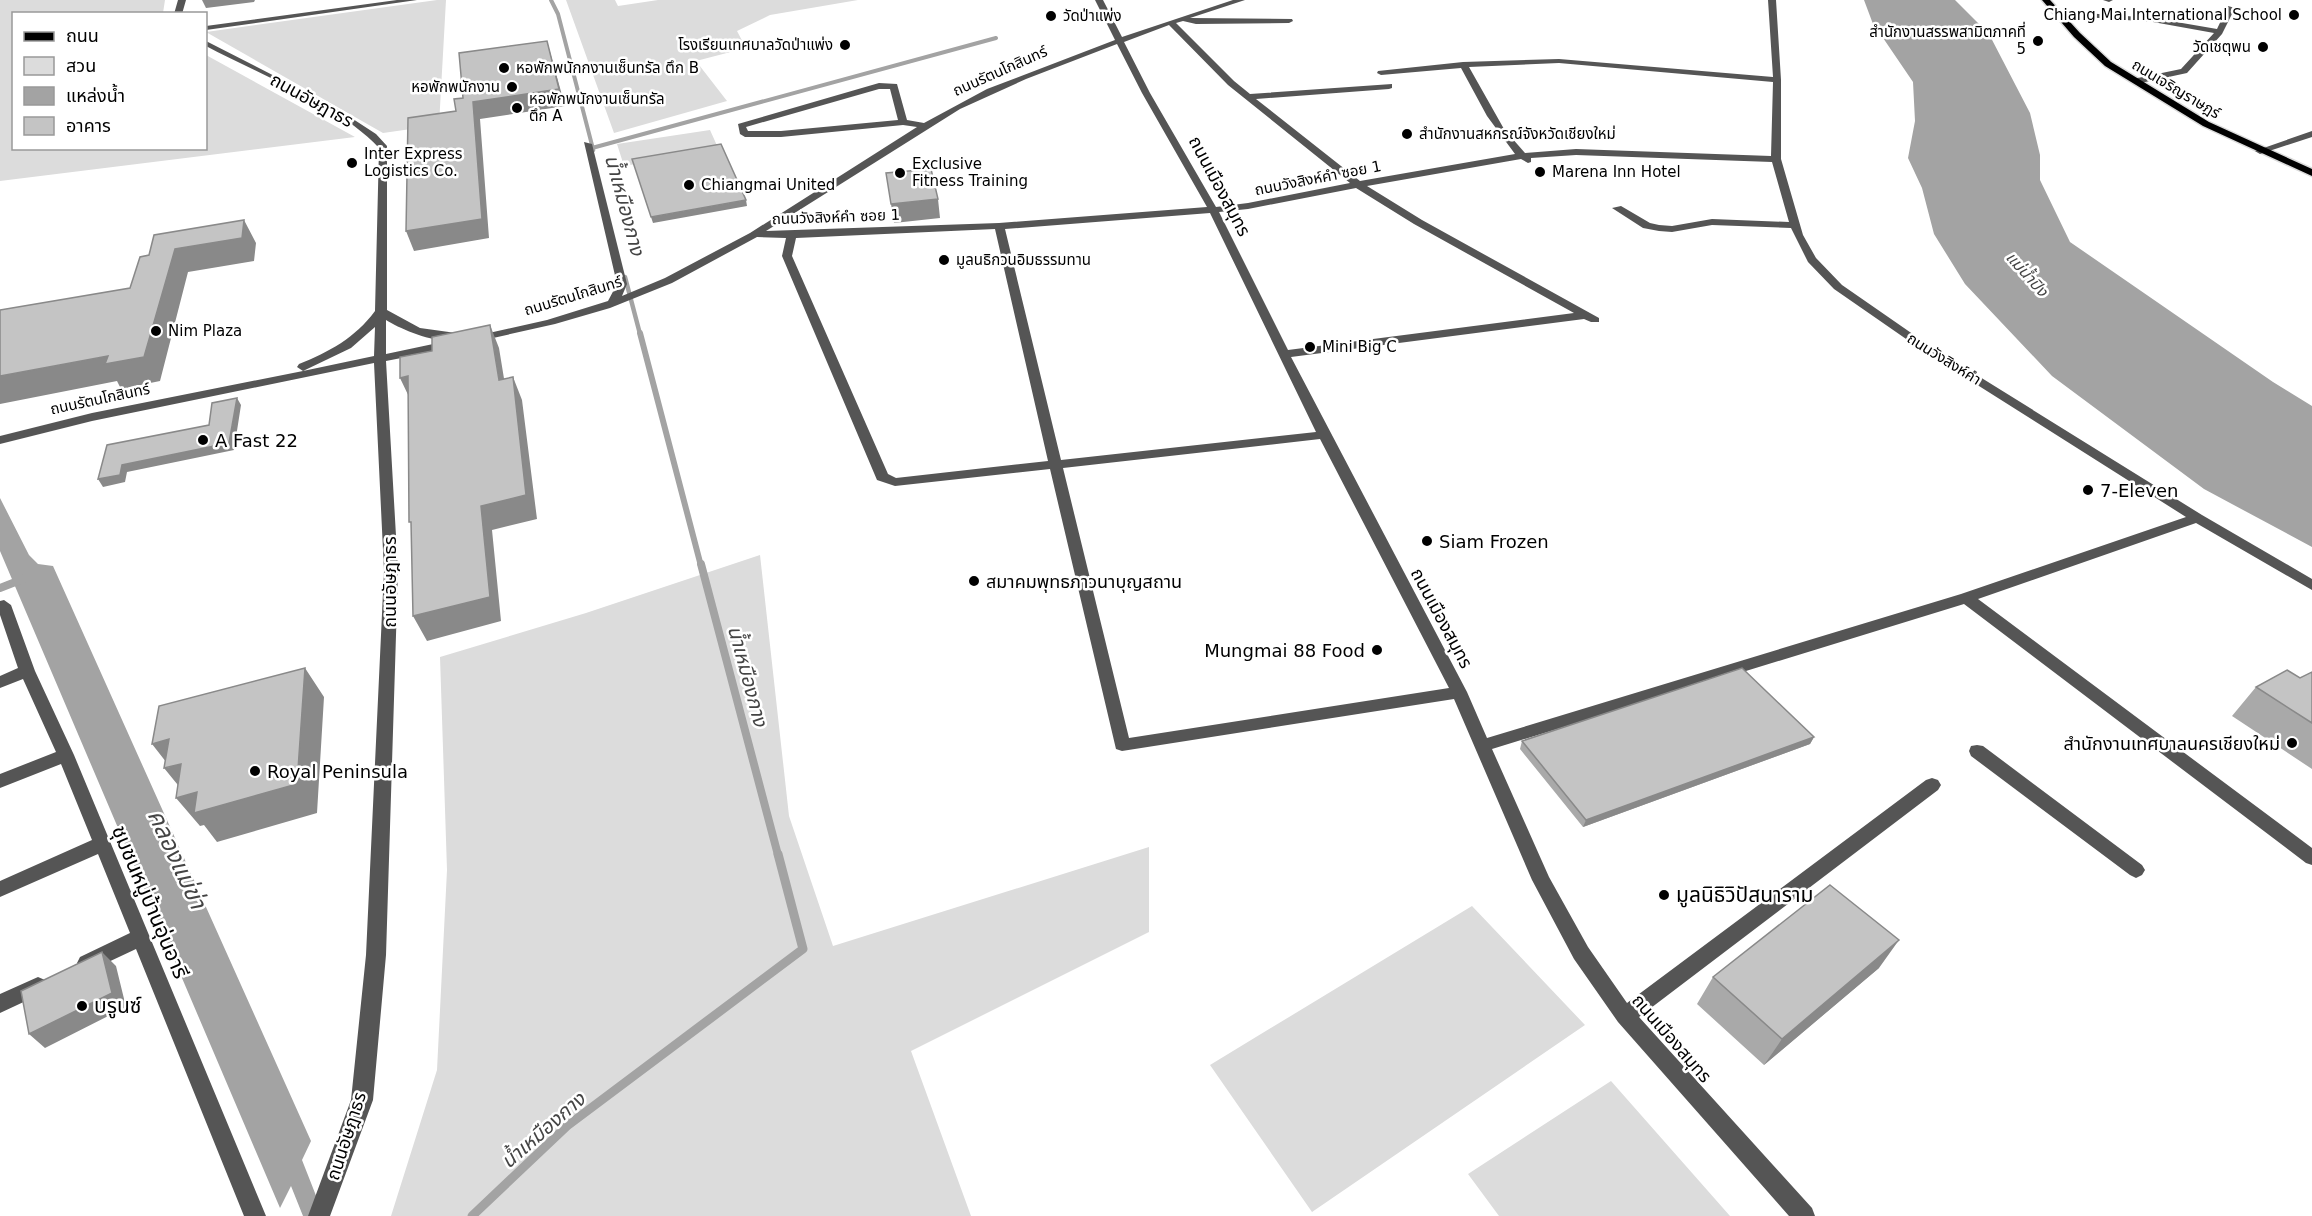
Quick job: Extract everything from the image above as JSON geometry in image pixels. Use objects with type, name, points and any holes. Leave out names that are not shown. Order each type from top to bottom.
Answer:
[{"type":"main road","name":"ถนนเจริญราษฎร์","points":[[2046,0],[2108,64],[2206,124],[2260,151],[2312,173]]},
{"type":"street","points":[[207,28],[413,0]]},
{"type":"street","name":"ถนนเมืองสมุทร","points":[[1099,0],[1115,23],[1120,40],[1146,93],[1213,210],[1324,435],[1459,692],[1541,880],[1581,953],[1625,1016],[1804,1216]]},
{"type":"street","name":"ถนนรัตนโกสินทร์","points":[[0,440],[92,417],[513,331],[618,301],[681,273],[755,234],[927,126],[995,88],[1170,22],[1241,0]]},
{"type":"street","name":"ถนนวังสิงห์คำ","points":[[1772,0],[1777,80],[1776,159],[1796,225],[1812,260],[1838,287],[1926,348],[2197,518],[2312,585]]},
{"type":"street","points":[[1133,27],[1212,8]]},
{"type":"street","points":[[2136,81],[2184,71],[2219,32],[2231,8]]},
{"type":"street","points":[[2058,13],[2153,20],[2219,32]]},
{"type":"street","points":[[1182,18],[1196,22],[1289,21]]},
{"type":"street","points":[[1170,22],[1248,97],[1360,186],[1418,222],[1590,318],[1284,354]]},
{"type":"street","name":"ถนนอัษฎาธร","points":[[207,44],[341,114],[380,142],[384,156],[380,359],[391,562],[376,955],[362,1100],[319,1216]]},
{"type":"street","points":[[1381,73],[1495,62],[1585,62],[1777,80]]},
{"type":"street","points":[[1463,64],[1493,118],[1521,156],[1537,164]]},
{"type":"street","points":[[903,122],[894,86],[879,86],[741,126],[745,134],[781,134],[903,122],[927,126]]},
{"type":"street","points":[[1248,97],[1389,86]]},
{"type":"street","points":[[2260,151],[2312,134]]},
{"type":"street","points":[[587,144],[622,284],[618,301]]},
{"type":"street","name":"ถนนวังสิงห์คำ ซอย 1","points":[[755,234],[792,235],[999,226],[1213,210],[1360,186],[1459,165],[1521,156],[1576,152],[1776,159]]},
{"type":"street","points":[[1617,208],[1647,226],[1659,228],[1672,229],[1712,222],[1796,225]]},
{"type":"street","points":[[999,226],[1122,745],[1459,692]]},
{"type":"street","points":[[792,235],[787,255],[882,477],[895,482],[1324,435]]},
{"type":"street","points":[[264,382],[299,369],[348,346],[366,331],[381,311],[407,328],[434,335],[513,331]]},
{"type":"street","points":[[1483,746],[1966,598],[2197,518]]},
{"type":"street","points":[[1966,598],[2312,858]]},
{"type":"street","name":"ชุมชนหมู่บ้านอุ่นอารี","points":[[4,604],[27,671],[66,754],[255,1216]]},
{"type":"street","points":[[0,682],[27,671]]},
{"type":"street","points":[[1977,750],[2136,870]]},
{"type":"street","points":[[0,781],[66,754]]},
{"type":"street","points":[[1625,1016],[1932,784]]},
{"type":"street","points":[[0,889],[102,844]]},
{"type":"street","points":[[70,970],[141,937]]},
{"type":"street","points":[[0,1004],[50,980]]},
{"type":"green space","points":[[0,0],[165,0],[163,12],[12,12],[12,150],[207,150],[207,56],[355,137],[0,181]]},
{"type":"green space","points":[[446,0],[439,125],[383,133],[207,32]]},
{"type":"green space","points":[[566,0],[615,0],[618,6],[658,0],[858,0],[770,15],[737,31],[746,48],[696,61],[727,101],[614,133]]},
{"type":"green space","points":[[710,130],[719,150],[624,166],[617,144]]},
{"type":"green space","points":[[760,555],[789,816],[833,946],[1149,847],[1149,932],[911,1051],[971,1216],[391,1216],[437,1070],[447,870],[440,657],[586,613]]},
{"type":"green space","points":[[1472,906],[1585,1025],[1312,1212],[1210,1065]]},
{"type":"green space","points":[[1611,1081],[1730,1216],[1499,1216],[1468,1174]]},
{"type":"water","name":"แม่น้ำปิง","points":[[1864,0],[1955,0],[1989,34],[2030,113],[2040,155],[2040,180],[2070,242],[2273,382],[2312,406],[2312,547],[2204,489],[2052,376],[1965,284],[1934,234],[1922,188],[1908,158],[1915,121],[1913,82],[1879,32],[1886,29],[1873,24]]},
{"type":"water","name":"คลองแม่ข่า","points":[[0,498],[29,555],[38,564],[53,566],[311,1141],[302,1160],[324,1216],[303,1216],[291,1186],[280,1208],[0,551]]},
{"type":"building","points":[[547,41],[559,89],[473,102],[482,219],[406,231],[408,118],[456,111],[454,99],[463,98],[459,53]]},
{"type":"building","name":"Chiangmai United","points":[[721,144],[746,200],[651,217],[632,159]]},
{"type":"building","points":[[931,169],[938,199],[891,204],[886,173]]},
{"type":"building","points":[[244,220],[242,238],[175,249],[144,357],[105,364],[108,356],[0,376],[0,310],[130,288],[140,257],[149,255],[154,235]]},
{"type":"building","points":[[490,325],[499,380],[513,377],[526,495],[481,506],[490,597],[413,616],[411,522],[409,522],[408,376],[400,378],[400,357],[432,351],[432,337]]},
{"type":"building","name":"A Fast 22","points":[[237,398],[229,443],[122,465],[120,475],[98,479],[107,445],[209,425],[212,403]]},
{"type":"building","name":"Royal Peninsula","points":[[305,668],[297,784],[194,813],[197,792],[176,798],[181,764],[164,768],[169,739],[152,744],[159,706]]},
{"type":"building","points":[[1742,668],[1814,737],[1586,820],[1522,741]]},
{"type":"building","points":[[2287,670],[2300,678],[2312,672],[2312,723],[2256,687]]},
{"type":"building","points":[[1830,885],[1899,940],[1782,1039],[1713,977]]},
{"type":"building","points":[[102,952],[112,993],[29,1034],[21,991]]},
{"type":"waterway","name":"น้ำเหมืองกาง","points":[[551,0],[558,14],[593,148]]},
{"type":"waterway","points":[[593,148],[996,38]]},
{"type":"waterway","name":"น้ำเหมืองกาง","points":[[625,277],[640,334]]},
{"type":"waterway","name":"น้ำเหมืองกาง","points":[[640,333],[701,566]]},
{"type":"waterway","name":"น้ำเหมืองกาง","points":[[701,564],[778,855]]},
{"type":"waterway","points":[[0,588],[23,579]]},
{"type":"waterway","name":"น้ำเหมืองกาง","points":[[472,1216],[567,1126],[803,949],[778,854]]},
{"type":"place","name":"Chiang Mai International School","points":[[2294,15]]},
{"type":"place","name":"วัดป่าแพ่ง","points":[[1051,16]]},
{"type":"place","name":"สำนักงานสรรพสามิตภาคที่ 5","points":[[2038,41]]},
{"type":"place","name":"โรงเรียนเทศบาลวัดป่าแพ่ง","points":[[845,45]]},
{"type":"place","name":"วัดเชตุพน","points":[[2263,47]]},
{"type":"place","name":"หอพักพนักกงานเซ็นทรัล ตึก B","points":[[504,68]]},
{"type":"place","name":"หอพักพนักงาน","points":[[512,87]]},
{"type":"place","name":"หอพักพนักงานเซ็นทรัล ตึก A","points":[[517,108]]},
{"type":"place","name":"สำนักงานสหกรณ์จังหวัดเชียงใหม่","points":[[1407,134]]},
{"type":"place","name":"Inter Express Logistics Co.","points":[[352,163]]},
{"type":"place","name":"Marena Inn Hotel","points":[[1540,172]]},
{"type":"place","name":"Exclusive Fitness Training","points":[[900,173]]},
{"type":"place","name":"Chiangmai United","points":[[689,185]]},
{"type":"place","name":"มูลนธิกวนอิมธรรมทาน","points":[[944,260]]},
{"type":"place","name":"Nim Plaza","points":[[156,331]]},
{"type":"place","name":"Mini Big C","points":[[1310,347]]},
{"type":"place","name":"A Fast 22","points":[[203,440]]},
{"type":"place","name":"7-Eleven","points":[[2088,490]]},
{"type":"place","name":"Siam Frozen","points":[[1427,541]]},
{"type":"place","name":"สมาคมพุทธภาวนาบุญสถาน","points":[[974,581]]},
{"type":"place","name":"Mungmai 88 Food","points":[[1377,650]]},
{"type":"place","name":"สำนักงานเทศบาลนครเชียงใหม่","points":[[2292,743]]},
{"type":"place","name":"Royal Peninsula","points":[[255,771]]},
{"type":"place","name":"มูลนิธิวิปัสนาราม","points":[[1664,895]]},
{"type":"place","name":"บรูนซ์","points":[[82,1006]]}]
